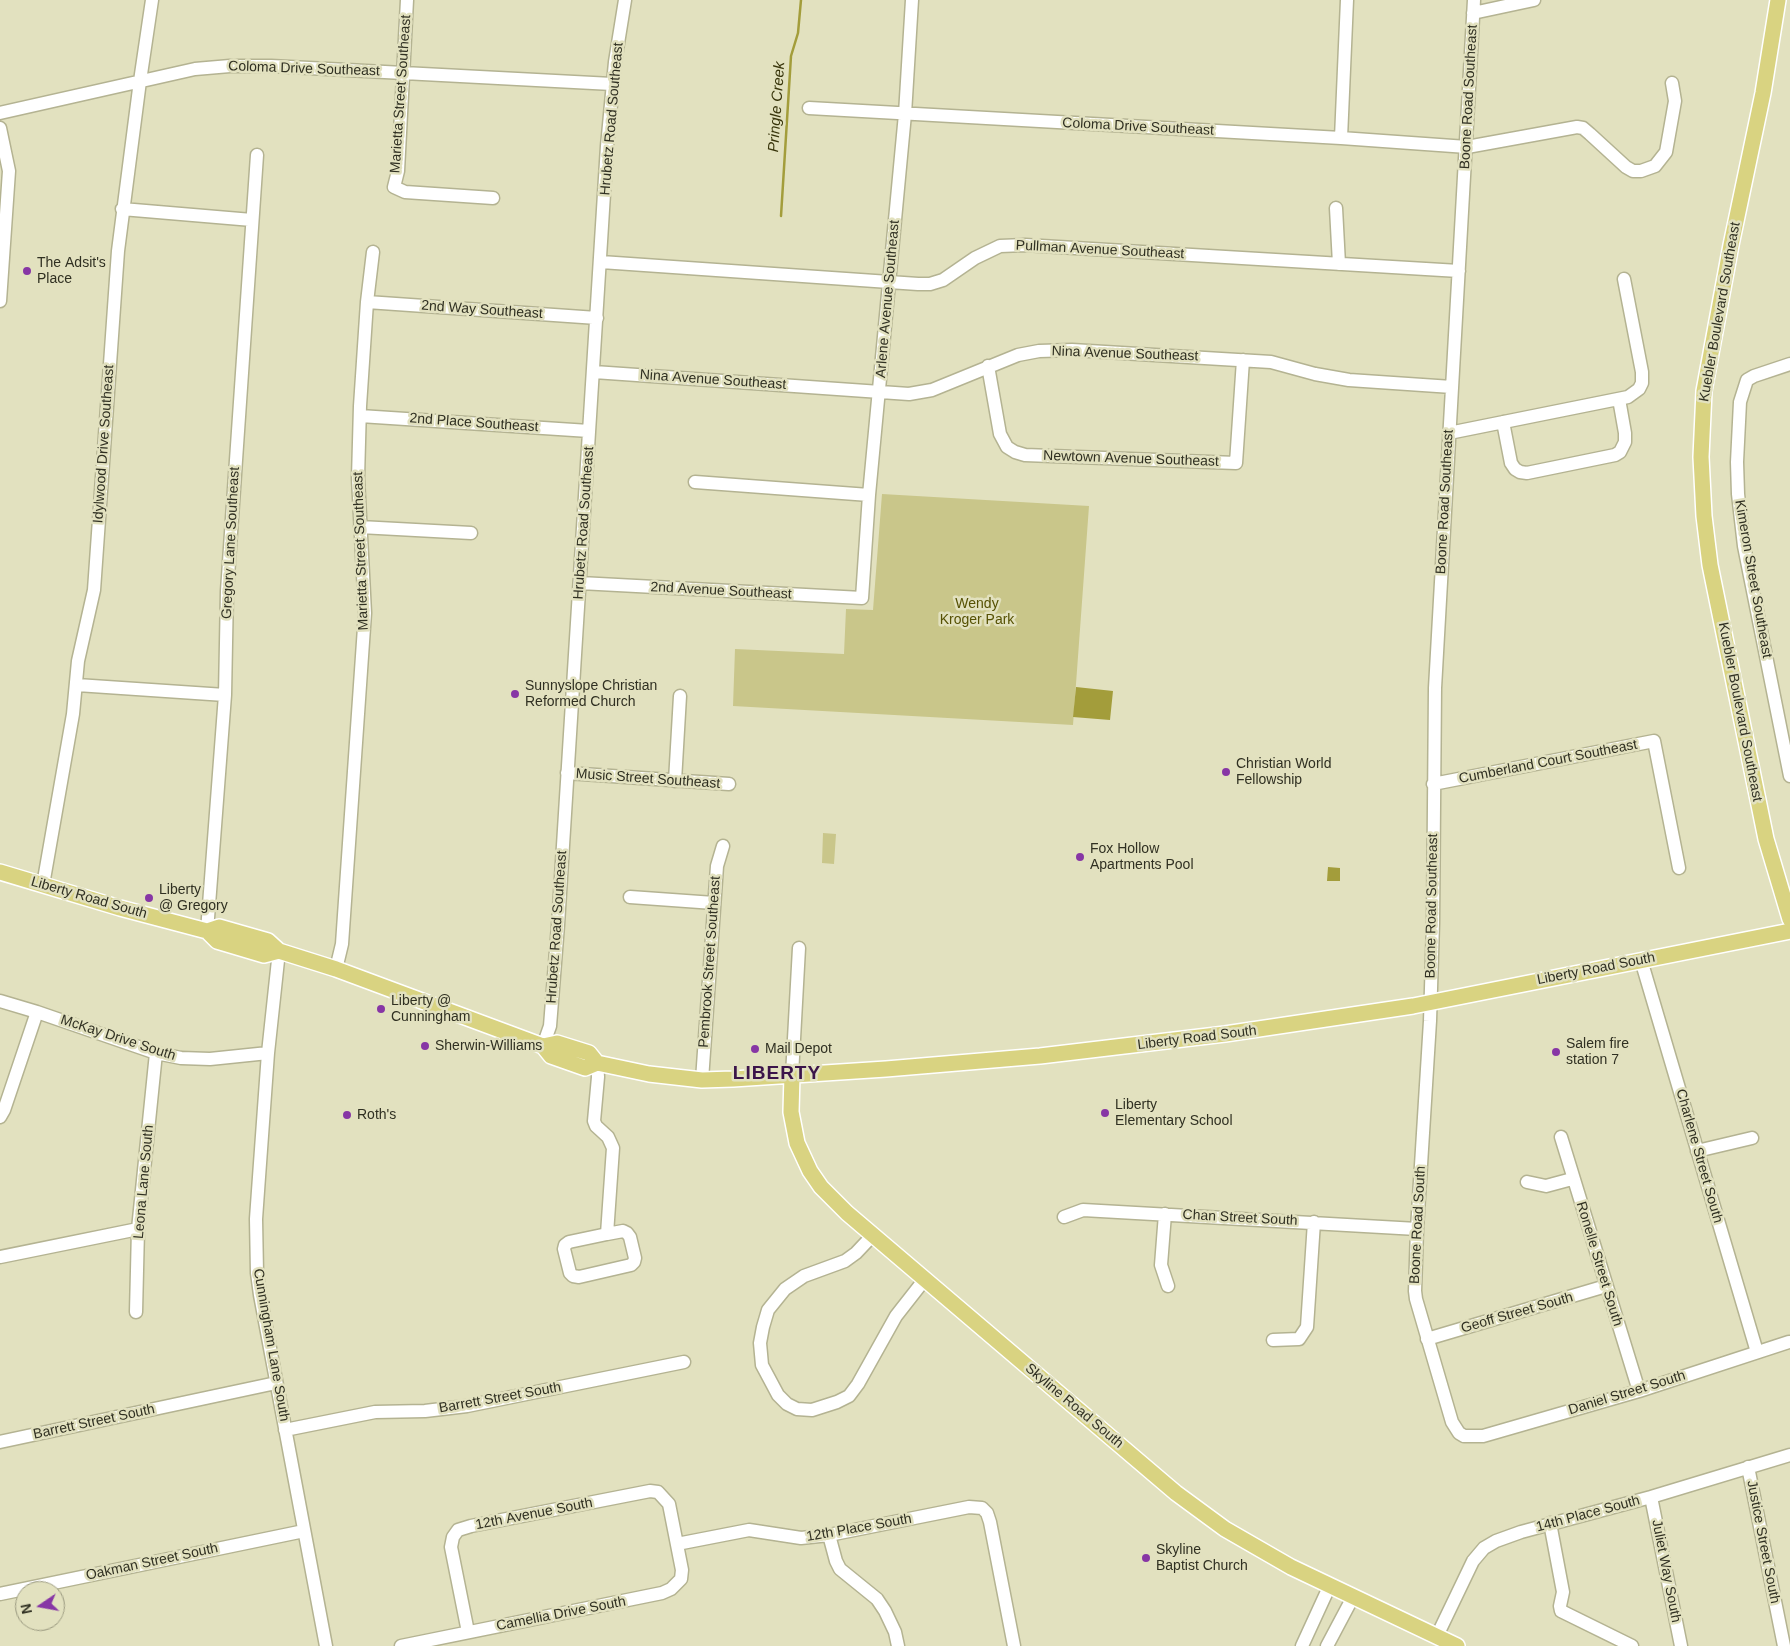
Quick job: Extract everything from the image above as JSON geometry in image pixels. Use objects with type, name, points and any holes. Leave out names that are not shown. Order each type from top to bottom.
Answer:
[{"type":"main road","name":"Kuebler Boulevard Southeast","points":[[1778,0],[1762,93],[1729,254],[1704,391],[1701,457],[1704,516],[1712,573],[1766,839],[1790,919]]},
{"type":"main road","name":"Liberty Road South","points":[[2,874],[207,931],[219,928],[268,941],[279,951],[336,969],[543,1046],[558,1043],[589,1053],[597,1064],[649,1074],[702,1080],[930,1065],[1094,1050],[1266,1029],[1430,1004],[1790,931]]},
{"type":"main road","name":"Skyline Road South","points":[[792,1075],[790,1099],[793,1129],[803,1160],[821,1187],[847,1213],[1150,1471],[1207,1516],[1247,1543],[1353,1597],[1457,1646]]},
{"type":"street","name":"Idylwood Drive Southeast","points":[[43,885],[80,652],[94,590],[122,209],[152,0]]},
{"type":"street","name":"Marietta Street Southeast","points":[[407,0],[398,170],[394,187],[405,192],[493,198]]},
{"type":"street","name":"Hrubetz Road Southeast","points":[[543,1046],[550,1026],[612,84],[625,0]]},
{"type":"street","name":"Arlene Avenue Southeast","points":[[862,598],[864,595],[869,496],[905,114],[912,0]]},
{"type":"street","points":[[1341,138],[1347,0]]},
{"type":"street","name":"Boone Road Southeast","points":[[1430,1004],[1433,923],[1434,688],[1467,147],[1474,0]]},
{"type":"street","points":[[1473,13],[1534,0]]},
{"type":"street","name":"Coloma Drive Southeast","points":[[0,113],[195,69],[230,66],[404,72],[612,84]]},
{"type":"street","name":"Coloma Drive Southeast","points":[[809,108],[1341,138],[1467,147],[1577,127],[1583,128],[1626,168],[1633,171],[1655,166],[1666,152],[1675,101],[1672,83]]},
{"type":"street","points":[[0,128],[4,172],[0,301]]},
{"type":"street","name":"Gregory Lane Southeast","points":[[207,931],[225,695],[227,591],[257,155]]},
{"type":"street","points":[[1336,208],[1339,264]]},
{"type":"street","points":[[122,209],[252,220]]},
{"type":"street","name":"Pullman Avenue Southeast","points":[[601,262],[888,283],[930,284],[943,280],[987,251],[1000,246],[1010,245],[1459,271]]},
{"type":"street","name":"Marietta Street Southeast","points":[[336,969],[342,944],[365,613],[358,478],[367,302],[373,252]]},
{"type":"street","points":[[1449,434],[1628,397],[1639,389],[1642,383],[1642,372],[1624,279]]},
{"type":"street","name":"2nd Way Southeast","points":[[367,302],[597,318]]},
{"type":"street","name":"Nina Avenue Southeast","points":[[594,372],[909,394],[932,390],[1018,354],[1057,350],[1271,362],[1315,374],[1348,380],[1452,387]]},
{"type":"street","name":"Newtown Avenue Southeast","points":[[988,366],[1000,434],[1007,447],[1015,452],[1025,455],[1236,463],[1243,360]]},
{"type":"street","name":"Kimeron Street Southeast","points":[[1790,364],[1747,380],[1740,402],[1738,434],[1740,521],[1790,776]]},
{"type":"street","points":[[1504,422],[1511,463],[1520,472],[1526,473],[1615,456],[1620,452],[1625,442],[1618,399]]},
{"type":"street","name":"2nd Place Southeast","points":[[360,416],[589,431]]},
{"type":"street","points":[[695,482],[869,496]]},
{"type":"street","points":[[360,527],[471,533]]},
{"type":"street","name":"2nd Avenue Southeast","points":[[580,583],[862,598]]},
{"type":"street","points":[[76,685],[225,695]]},
{"type":"street","points":[[675,781],[680,696]]},
{"type":"street","name":"Cumberland Court Southeast","points":[[1434,784],[1654,741],[1678,868]]},
{"type":"street","name":"Music Street Southeast","points":[[567,773],[729,784]]},
{"type":"street","name":"Pembrook Street Southeast","points":[[702,1080],[717,866],[724,846]]},
{"type":"street","points":[[630,897],[714,903]]},
{"type":"street","points":[[792,1075],[799,948]]},
{"type":"street","name":"Cunningham Lane South","points":[[279,951],[268,1053],[258,1186],[256,1252],[260,1295],[326,1646]]},
{"type":"street","name":"Charlene Street South","points":[[1641,960],[1757,1352]]},
{"type":"street","name":"McKay Drive South","points":[[0,1001],[156,1053],[181,1058],[210,1059],[268,1053]]},
{"type":"street","name":"Boone Road South","points":[[1430,1004],[1415,1291],[1452,1422],[1464,1436]]},
{"type":"street","points":[[0,1116],[4,1110],[37,1012]]},
{"type":"street","name":"Leona Lane South","points":[[136,1312],[138,1229],[156,1053]]},
{"type":"street","points":[[597,1064],[598,1077],[594,1121],[596,1126],[608,1137],[613,1148],[607,1234]]},
{"type":"street","name":"Ronelle Street South","points":[[1561,1138],[1572,1179],[1639,1391]]},
{"type":"street","points":[[1697,1151],[1752,1138]]},
{"type":"street","points":[[1527,1182],[1546,1186],[1572,1179]]},
{"type":"street","name":"Chan Street South","points":[[1064,1217],[1082,1210],[1417,1229]]},
{"type":"street","points":[[1165,1214],[1161,1265],[1168,1286]]},
{"type":"street","points":[[1273,1340],[1299,1339],[1307,1327],[1314,1222]]},
{"type":"street","points":[[0,1257],[138,1229]]},
{"type":"street","points":[[627,1233],[635,1258],[634,1262],[630,1265],[581,1276],[573,1276],[570,1273],[564,1249],[565,1245],[569,1242],[607,1234],[627,1233]]},
{"type":"street","points":[[873,1235],[845,1261],[804,1276],[785,1289],[768,1310],[760,1343],[762,1365],[778,1395],[787,1404],[797,1409],[812,1410],[849,1396],[858,1384],[896,1316],[925,1278]]},
{"type":"street","name":"Geoff Street South","points":[[1428,1338],[1606,1286]]},
{"type":"street","name":"Daniel Street South","points":[[1464,1436],[1483,1436],[1639,1391],[1789,1342]]},
{"type":"street","name":"Barrett Street South","points":[[285,1430],[375,1412],[425,1411],[467,1406],[684,1362]]},
{"type":"street","name":"Barrett Street South","points":[[0,1442],[276,1383]]},
{"type":"street","name":"14th Place South","points":[[1437,1636],[1474,1561],[1484,1548],[1508,1536],[1550,1523],[1651,1497],[1790,1455]]},
{"type":"street","name":"Justice Street South","points":[[1748,1467],[1784,1646]]},
{"type":"street","name":"12th Avenue South","points":[[468,1632],[451,1547],[453,1537],[458,1530],[650,1491],[658,1492],[669,1504],[677,1544]]},
{"type":"street","name":"Juliet Way South","points":[[1651,1497],[1680,1646]]},
{"type":"street","name":"12th Place South","points":[[677,1544],[749,1530],[796,1538],[828,1535],[969,1507],[982,1508],[987,1513],[990,1522],[1014,1646]]},
{"type":"street","points":[[1550,1523],[1563,1592],[1560,1606],[1561,1611],[1632,1646]]},
{"type":"street","name":"Oakman Street South","points":[[0,1594],[304,1531]]},
{"type":"street","points":[[828,1535],[840,1569],[878,1599],[895,1632],[898,1646]]},
{"type":"street","name":"Camellia Drive South","points":[[401,1646],[662,1593],[677,1585],[681,1579],[682,1570],[677,1544]]},
{"type":"street","points":[[1302,1646],[1330,1585]]},
{"type":"street","points":[[1327,1646],[1353,1597]]},
{"type":"green space","name":"Wendy Kroger Park","points":[[882,494],[1089,506],[1073,725],[733,706],[735,649],[844,654],[846,609],[873,610]]},
{"type":"green space","points":[[823,833],[836,834],[834,864],[822,863]]},
{"type":"shaded area","points":[[1076,687],[1113,691],[1110,720],[1073,717]]},
{"type":"shaded area","points":[[1328,867],[1340,868],[1340,881],[1327,881]]},
{"type":"waterway","name":"Pringle Creek","points":[[781,216],[791,56],[798,33],[801,0]]},
{"type":"place","name":"The Adsit's Place","points":[[27,271]]},
{"type":"place","name":"Sunnyslope Christian Reformed Church","points":[[515,694]]},
{"type":"place","name":"Christian World Fellowship","points":[[1226,772]]},
{"type":"place","name":"Fox Hollow Apartments Pool","points":[[1080,857]]},
{"type":"place","name":"Liberty @ Gregory","points":[[149,898]]},
{"type":"place","name":"Liberty @ Cunningham","points":[[381,1009]]},
{"type":"place","name":"Sherwin-Williams","points":[[425,1046]]},
{"type":"place","name":"Mail Depot","points":[[755,1049]]},
{"type":"place","name":"Salem fire station 7","points":[[1556,1052]]},
{"type":"place","name":"Liberty Elementary School","points":[[1105,1113]]},
{"type":"place","name":"Roth's","points":[[347,1115]]},
{"type":"place","name":"Skyline Baptist Church","points":[[1146,1558]]},
{"type":"district","name":"LIBERTY","points":[[777,1074]]}]
